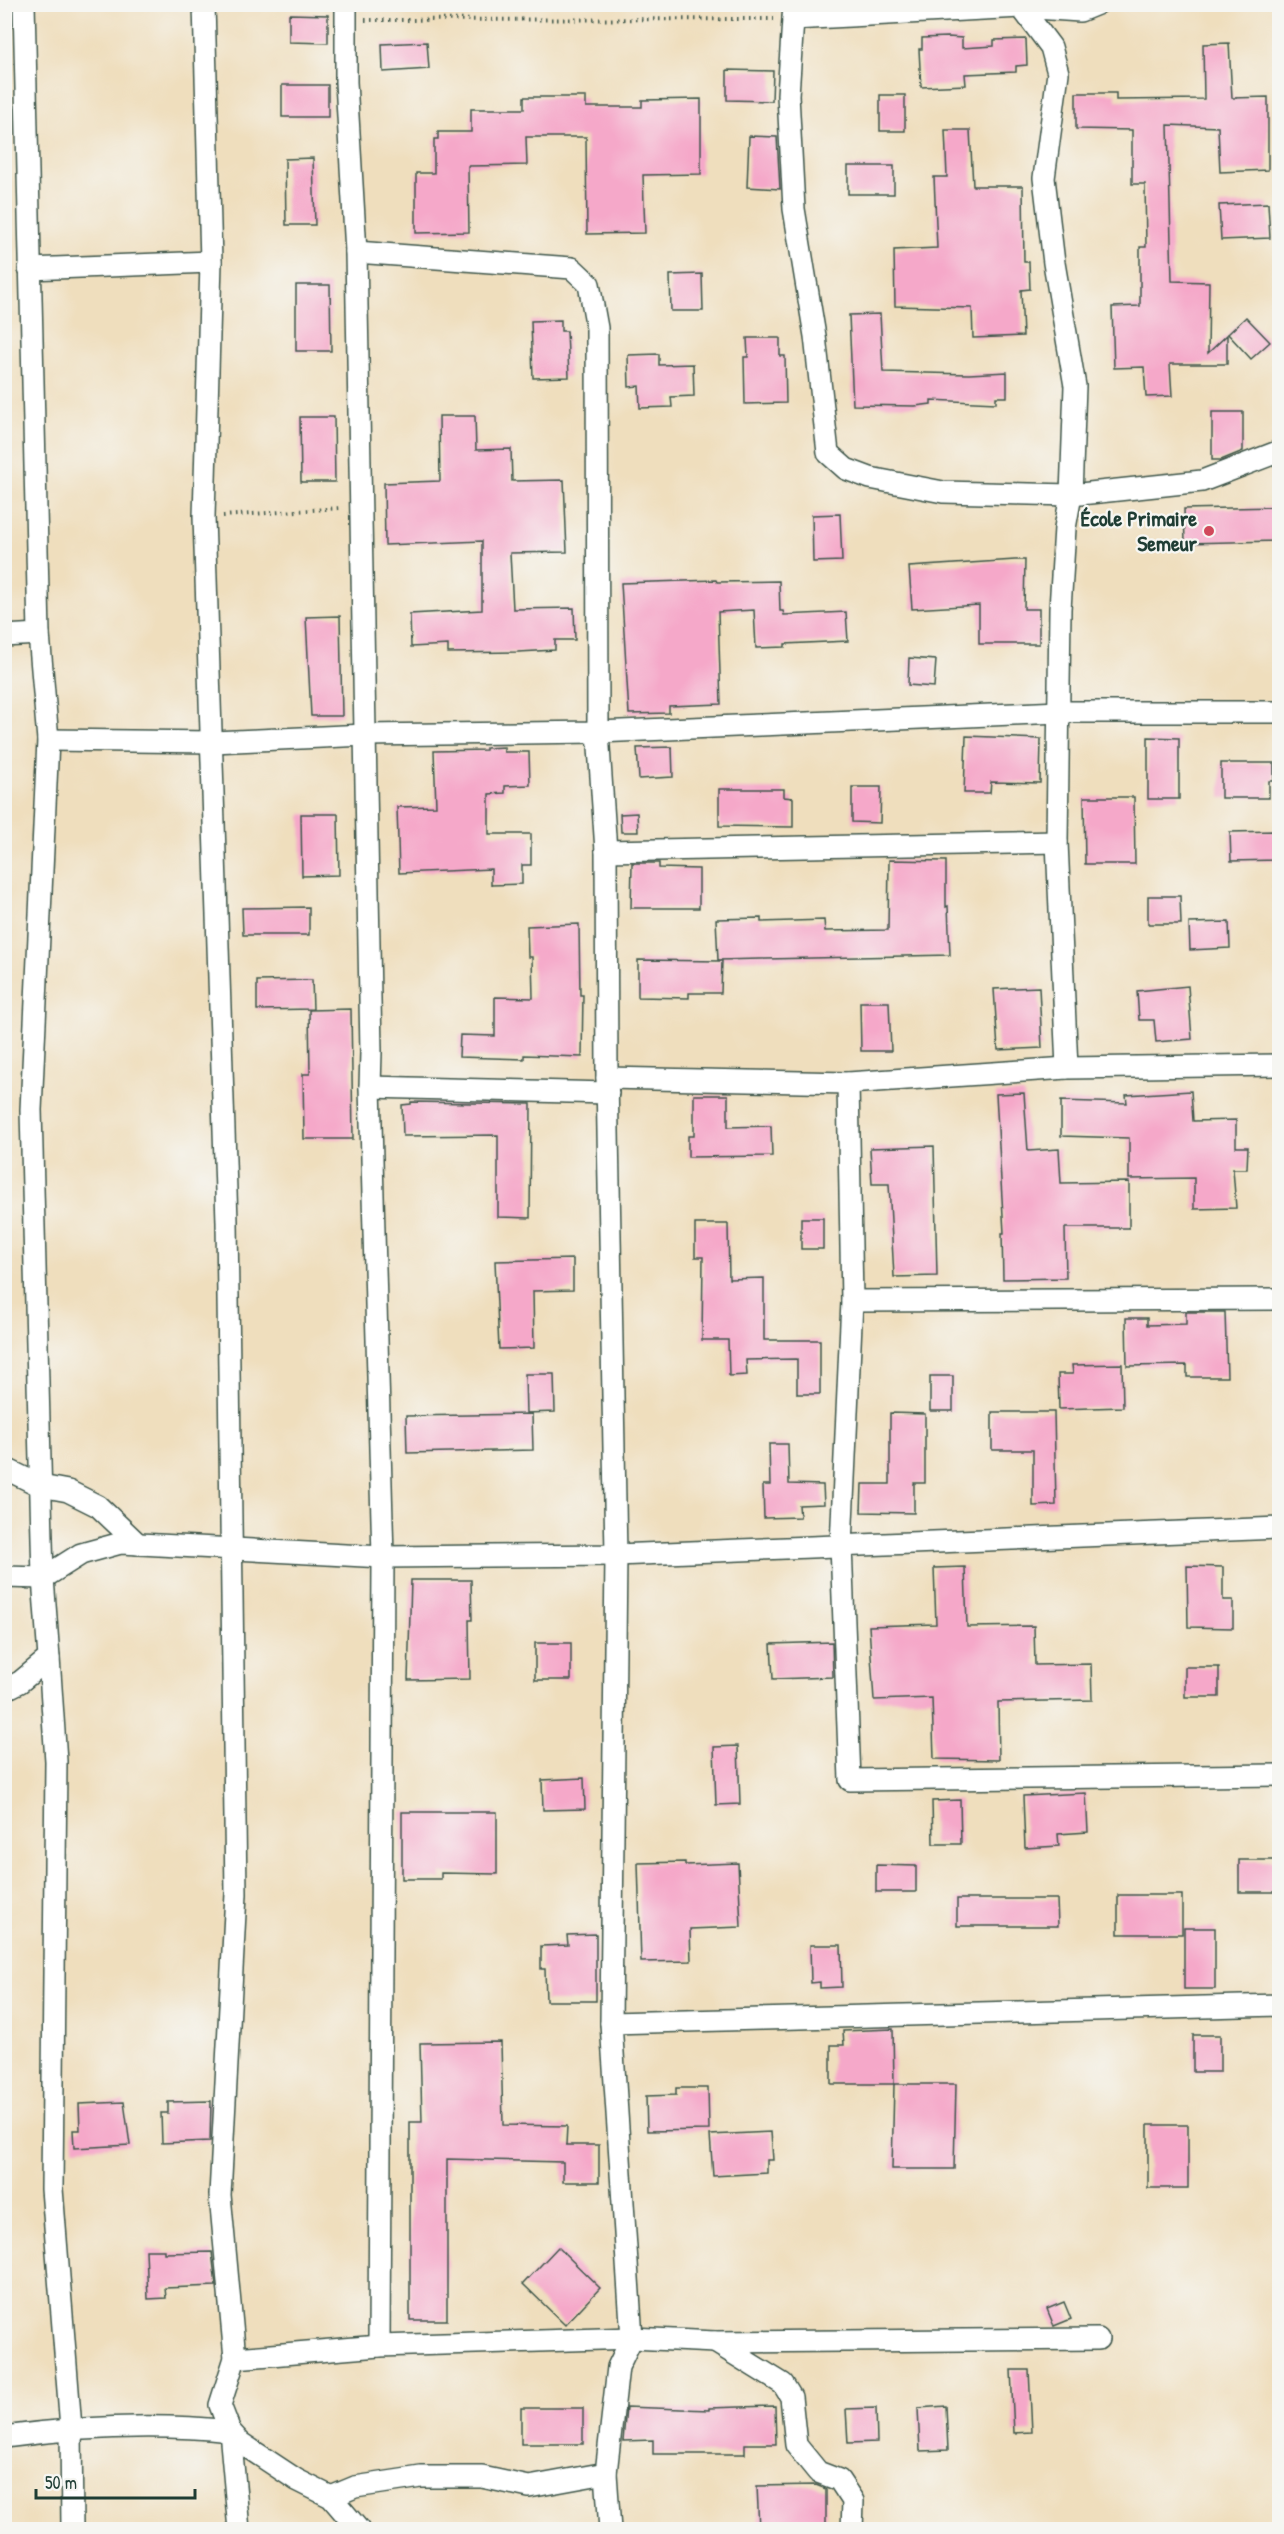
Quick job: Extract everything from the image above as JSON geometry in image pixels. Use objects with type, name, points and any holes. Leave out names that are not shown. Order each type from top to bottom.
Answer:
[{"type":"street","points":[[24,4],[39,634],[48,740],[32,1110],[43,1578],[56,1761],[52,2189],[71,2428],[72,2529]]},
{"type":"street","points":[[204,4],[211,262],[204,517],[227,1222],[236,1894],[220,2195],[235,2358],[220,2405],[230,2431],[239,2529]]},
{"type":"street","points":[[1097,4],[1080,11],[1021,7],[794,12],[788,95],[794,210],[815,336],[828,453],[846,469],[870,478],[943,492],[1071,495],[1202,481],[1280,451]]},
{"type":"street","points":[[1021,7],[1051,47],[1058,73],[1044,178],[1054,263],[1075,386],[1071,495],[1065,528],[1060,609],[1057,842],[1067,1068]]},
{"type":"street","points":[[346,12],[346,82],[356,252],[370,1087],[383,1557],[379,2346]]},
{"type":"street","points":[[356,252],[572,268],[589,284],[597,328],[598,732],[606,851],[607,1085],[616,1555],[611,2023],[632,2338],[618,2367],[606,2473],[610,2529]]},
{"type":"street","points":[[29,269],[211,262]]},
{"type":"street","points":[[4,636],[39,634]]},
{"type":"street","points":[[48,740],[213,742],[364,735],[598,732],[1059,712],[1280,712]]},
{"type":"street","points":[[606,851],[1057,842]]},
{"type":"street","points":[[370,1087],[848,1083],[1067,1068],[1280,1065]]},
{"type":"street","points":[[848,1083],[852,1301],[841,1545],[850,1780],[1280,1775]]},
{"type":"street","points":[[852,1301],[1280,1299]]},
{"type":"street","points":[[4,1468],[41,1486],[68,1491],[98,1506],[138,1544]]},
{"type":"street","points":[[4,1577],[43,1578],[81,1554],[121,1543],[383,1557],[616,1555],[1280,1528]]},
{"type":"street","points":[[4,1690],[20,1682],[49,1658]]},
{"type":"street","points":[[611,2023],[1280,2006]]},
{"type":"street","points":[[235,2358],[379,2346],[632,2338],[715,2342],[1098,2339]]},
{"type":"street","points":[[715,2342],[783,2384],[791,2397],[796,2445],[818,2472],[839,2480],[849,2494],[853,2501],[852,2529]]},
{"type":"street","points":[[4,2437],[71,2428],[191,2427],[230,2431],[242,2443],[297,2480],[331,2497],[359,2529]]},
{"type":"street","points":[[331,2497],[355,2487],[421,2477],[482,2477],[529,2487],[606,2473]]},
{"type":"path","points":[[346,12],[794,12]]},
{"type":"path","points":[[204,517],[360,506]]},
{"type":"building","points":[[289,14],[328,15],[328,43],[289,42]]},
{"type":"building","points":[[922,38],[962,38],[962,48],[994,46],[994,40],[1026,39],[1027,65],[1016,66],[1016,72],[965,74],[966,85],[921,87],[919,49],[922,49]]},
{"type":"building","points":[[427,42],[429,69],[383,72],[382,44]]},
{"type":"building","points":[[1229,43],[1232,98],[1268,97],[1268,170],[1220,172],[1218,127],[1168,125],[1172,281],[1209,282],[1208,353],[1227,335],[1227,364],[1170,364],[1172,396],[1146,397],[1144,367],[1114,368],[1112,307],[1140,306],[1140,247],[1146,247],[1145,184],[1132,184],[1132,130],[1076,129],[1076,93],[1116,93],[1116,100],[1204,99],[1203,44]]},
{"type":"building","points":[[727,70],[773,71],[772,101],[727,100]]},
{"type":"building","points":[[282,85],[328,85],[328,117],[282,117]]},
{"type":"building","points":[[880,95],[905,95],[905,131],[880,131]]},
{"type":"building","points":[[524,97],[586,97],[586,107],[642,107],[642,100],[701,99],[701,174],[643,175],[645,233],[587,234],[586,137],[526,137],[527,165],[468,166],[469,232],[416,233],[416,173],[434,173],[434,139],[438,139],[438,132],[471,132],[471,109],[524,109]]},
{"type":"building","points":[[945,130],[970,130],[973,186],[1023,186],[1024,262],[1029,262],[1030,289],[1021,290],[1023,336],[973,338],[972,308],[895,306],[894,250],[937,248],[934,177],[947,177]]},
{"type":"building","points":[[749,136],[777,137],[780,189],[747,187]]},
{"type":"building","points":[[313,158],[315,225],[286,225],[285,159]]},
{"type":"building","points":[[848,166],[894,166],[894,194],[848,194]]},
{"type":"building","points":[[1268,203],[1270,238],[1221,240],[1219,205]]},
{"type":"building","points":[[702,274],[703,311],[671,311],[670,275]]},
{"type":"building","points":[[296,285],[330,285],[331,351],[296,351]]},
{"type":"building","points":[[880,314],[883,372],[969,374],[1007,372],[1007,397],[996,397],[996,403],[931,400],[931,404],[915,406],[853,405],[849,315]]},
{"type":"building","points":[[1246,317],[1270,342],[1251,359],[1228,334]]},
{"type":"building","points":[[561,320],[561,331],[567,331],[569,377],[533,378],[531,321]]},
{"type":"building","points":[[747,338],[780,338],[780,356],[785,356],[786,403],[745,404],[744,357],[748,357]]},
{"type":"building","points":[[659,354],[659,365],[693,364],[694,396],[671,397],[672,407],[640,408],[639,386],[629,387],[628,355]]},
{"type":"building","points":[[1212,412],[1243,412],[1243,451],[1221,460],[1212,460]]},
{"type":"building","points":[[439,416],[475,416],[476,450],[511,449],[512,481],[564,480],[567,552],[510,553],[513,609],[574,608],[575,640],[555,640],[555,650],[518,652],[448,653],[448,645],[411,647],[410,614],[482,610],[482,541],[385,545],[384,483],[440,481]]},
{"type":"building","points":[[300,417],[334,417],[335,482],[301,482]]},
{"type":"building","points":[[1277,507],[1278,541],[1185,543],[1184,509]]},
{"type":"building","points":[[840,514],[842,561],[813,562],[812,515]]},
{"type":"building","points":[[1025,560],[1024,609],[1039,609],[1039,644],[979,644],[979,605],[912,609],[909,567]]},
{"type":"building","points":[[716,580],[717,582],[779,581],[780,611],[783,611],[784,615],[846,612],[848,641],[756,648],[754,610],[718,612],[721,704],[669,706],[669,713],[629,714],[621,583]]},
{"type":"building","points":[[340,616],[342,716],[311,716],[306,617]]},
{"type":"building","points":[[909,658],[936,660],[934,687],[908,685]]},
{"type":"building","points":[[966,736],[1041,739],[1040,783],[991,782],[990,793],[964,793]]},
{"type":"building","points":[[1148,737],[1179,738],[1179,799],[1148,799]]},
{"type":"building","points":[[504,747],[504,752],[529,752],[530,785],[505,786],[505,793],[489,794],[489,834],[531,834],[531,865],[522,865],[522,884],[491,885],[491,869],[399,873],[397,807],[436,806],[434,751],[486,750],[486,748]]},
{"type":"building","points":[[672,747],[673,777],[639,779],[637,748]]},
{"type":"building","points":[[1221,763],[1274,763],[1274,781],[1269,781],[1269,798],[1221,798]]},
{"type":"building","points":[[852,787],[881,787],[880,823],[852,822]]},
{"type":"building","points":[[719,789],[784,789],[784,797],[793,798],[793,827],[719,826]]},
{"type":"building","points":[[1084,797],[1134,797],[1135,864],[1085,864]]},
{"type":"building","points":[[637,813],[638,832],[621,832],[620,814]]},
{"type":"building","points":[[301,814],[338,814],[339,875],[302,876]]},
{"type":"building","points":[[1276,831],[1277,860],[1231,861],[1230,832]]},
{"type":"building","points":[[889,860],[946,861],[946,907],[948,906],[950,955],[718,960],[716,919],[761,918],[761,922],[824,920],[825,931],[888,930]]},
{"type":"building","points":[[632,863],[659,863],[659,868],[699,869],[699,908],[631,908]]},
{"type":"building","points":[[1148,896],[1180,896],[1181,924],[1148,924]]},
{"type":"building","points":[[309,907],[309,935],[243,935],[242,908]]},
{"type":"building","points":[[1229,922],[1230,948],[1190,950],[1189,923]]},
{"type":"building","points":[[579,924],[580,995],[583,995],[582,1057],[524,1055],[524,1059],[459,1057],[460,1035],[495,1036],[495,997],[533,998],[532,957],[528,957],[527,926]]},
{"type":"building","points":[[638,960],[722,961],[721,993],[689,993],[689,998],[638,997]]},
{"type":"building","points":[[312,980],[313,1009],[257,1010],[257,981]]},
{"type":"building","points":[[1188,986],[1192,1039],[1156,1042],[1154,1020],[1139,1020],[1137,991]]},
{"type":"building","points":[[1039,987],[1042,1048],[998,1050],[994,989]]},
{"type":"building","points":[[860,1002],[889,1002],[891,1051],[861,1051]]},
{"type":"building","points":[[351,1009],[353,1139],[304,1139],[303,1074],[310,1074],[309,1010]]},
{"type":"building","points":[[1191,1091],[1193,1121],[1236,1120],[1236,1147],[1248,1147],[1247,1169],[1233,1169],[1236,1208],[1194,1209],[1194,1178],[1129,1179],[1129,1138],[1061,1136],[1061,1101],[1127,1103],[1126,1095]]},
{"type":"building","points":[[1024,1093],[1028,1151],[1059,1149],[1061,1183],[1129,1182],[1129,1228],[1065,1228],[1066,1278],[1003,1279],[1002,1233],[1004,1233],[996,1094]]},
{"type":"building","points":[[694,1095],[728,1095],[728,1127],[771,1126],[772,1156],[688,1157],[688,1136],[694,1136]]},
{"type":"building","points":[[411,1102],[531,1104],[530,1218],[498,1217],[498,1135],[403,1136],[402,1105],[411,1104]]},
{"type":"building","points":[[934,1146],[937,1276],[894,1277],[889,1184],[872,1184],[870,1148]]},
{"type":"building","points":[[801,1218],[823,1218],[823,1249],[801,1249]]},
{"type":"building","points":[[695,1224],[728,1224],[729,1279],[764,1278],[764,1340],[820,1340],[820,1394],[797,1394],[797,1359],[746,1360],[747,1375],[729,1376],[728,1340],[702,1340],[703,1257],[695,1257]]},
{"type":"building","points":[[573,1259],[573,1290],[533,1291],[534,1348],[499,1349],[495,1261]]},
{"type":"building","points":[[1186,1312],[1225,1312],[1227,1377],[1187,1377],[1187,1365],[1127,1366],[1126,1318],[1147,1318],[1147,1325],[1186,1324]]},
{"type":"building","points":[[1122,1364],[1123,1407],[1059,1409],[1058,1374],[1073,1374],[1072,1365]]},
{"type":"building","points":[[525,1374],[554,1374],[555,1412],[526,1413]]},
{"type":"building","points":[[930,1376],[953,1376],[953,1411],[930,1411]]},
{"type":"building","points":[[992,1412],[1054,1412],[1056,1505],[1033,1506],[1033,1450],[992,1450]]},
{"type":"building","points":[[890,1413],[925,1414],[925,1483],[914,1483],[914,1513],[861,1512],[862,1484],[890,1484]]},
{"type":"building","points":[[532,1414],[533,1450],[407,1453],[406,1416]]},
{"type":"building","points":[[769,1444],[788,1444],[789,1484],[823,1485],[824,1504],[799,1505],[800,1517],[764,1518],[763,1485],[770,1485]]},
{"type":"building","points":[[1187,1566],[1223,1567],[1223,1600],[1233,1600],[1233,1628],[1188,1627]]},
{"type":"building","points":[[965,1567],[967,1627],[1034,1626],[1035,1665],[1091,1664],[1092,1700],[998,1702],[999,1760],[934,1759],[932,1698],[874,1700],[869,1626],[936,1624],[934,1568]]},
{"type":"building","points":[[411,1580],[471,1580],[470,1679],[408,1680]]},
{"type":"building","points":[[832,1642],[833,1677],[773,1679],[771,1644]]},
{"type":"building","points":[[535,1643],[571,1643],[571,1680],[535,1680]]},
{"type":"building","points":[[1185,1667],[1219,1667],[1219,1697],[1185,1697]]},
{"type":"building","points":[[738,1746],[740,1804],[716,1805],[714,1747]]},
{"type":"building","points":[[584,1778],[585,1809],[543,1810],[542,1780]]},
{"type":"building","points":[[1086,1793],[1088,1832],[1058,1834],[1059,1846],[1025,1848],[1023,1796]]},
{"type":"building","points":[[960,1800],[961,1844],[933,1844],[932,1801]]},
{"type":"building","points":[[402,1812],[497,1812],[497,1874],[441,1873],[441,1879],[402,1879]]},
{"type":"building","points":[[1239,1860],[1280,1860],[1280,1892],[1239,1892]]},
{"type":"building","points":[[685,1862],[685,1865],[738,1863],[741,1927],[690,1929],[691,1961],[641,1962],[638,1863]]},
{"type":"building","points":[[876,1865],[916,1866],[916,1892],[876,1892]]},
{"type":"building","points":[[1118,1895],[1182,1895],[1182,1934],[1118,1934]]},
{"type":"building","points":[[957,1899],[1057,1899],[1058,1926],[957,1926]]},
{"type":"building","points":[[1184,1928],[1215,1928],[1215,1989],[1184,1989]]},
{"type":"building","points":[[596,1934],[596,2001],[546,2001],[545,1969],[541,1969],[541,1946],[568,1945],[567,1935]]},
{"type":"building","points":[[810,1945],[841,1945],[842,1987],[820,1988],[820,1982],[811,1983]]},
{"type":"building","points":[[893,2029],[894,2084],[831,2084],[831,2045],[844,2045],[843,2031]]},
{"type":"building","points":[[1193,2035],[1220,2035],[1220,2072],[1193,2072]]},
{"type":"building","points":[[501,2042],[503,2125],[567,2126],[566,2145],[599,2145],[599,2182],[563,2182],[563,2162],[447,2159],[447,2320],[410,2320],[410,2122],[422,2122],[420,2043]]},
{"type":"building","points":[[894,2084],[956,2084],[954,2169],[892,2169]]},
{"type":"building","points":[[676,2088],[708,2088],[709,2130],[647,2131],[646,2096],[676,2095]]},
{"type":"building","points":[[211,2101],[210,2141],[162,2143],[161,2113],[168,2113],[168,2102]]},
{"type":"building","points":[[124,2102],[130,2145],[74,2148],[73,2130],[80,2130],[79,2104]]},
{"type":"building","points":[[1148,2125],[1188,2125],[1188,2188],[1148,2188]]},
{"type":"building","points":[[771,2132],[773,2160],[767,2160],[767,2173],[713,2176],[710,2135]]},
{"type":"building","points":[[558,2247],[600,2288],[565,2325],[523,2284]]},
{"type":"building","points":[[146,2250],[164,2250],[164,2253],[212,2252],[216,2286],[165,2288],[166,2298],[148,2299]]},
{"type":"building","points":[[1064,2302],[1071,2319],[1054,2326],[1047,2309]]},
{"type":"building","points":[[1011,2370],[1029,2370],[1032,2432],[1014,2433]]},
{"type":"building","points":[[775,2406],[776,2444],[745,2444],[745,2454],[653,2454],[653,2440],[623,2441],[626,2407],[709,2410],[709,2408]]},
{"type":"building","points":[[946,2406],[948,2450],[920,2451],[918,2408]]},
{"type":"building","points":[[521,2408],[583,2408],[583,2444],[521,2444]]},
{"type":"building","points":[[876,2408],[877,2442],[848,2443],[846,2409]]},
{"type":"building","points":[[816,2485],[826,2489],[826,2529],[759,2529],[757,2486]]},
{"type":"place","name":"École Primaire Semeur","points":[[1209,531]]}]
